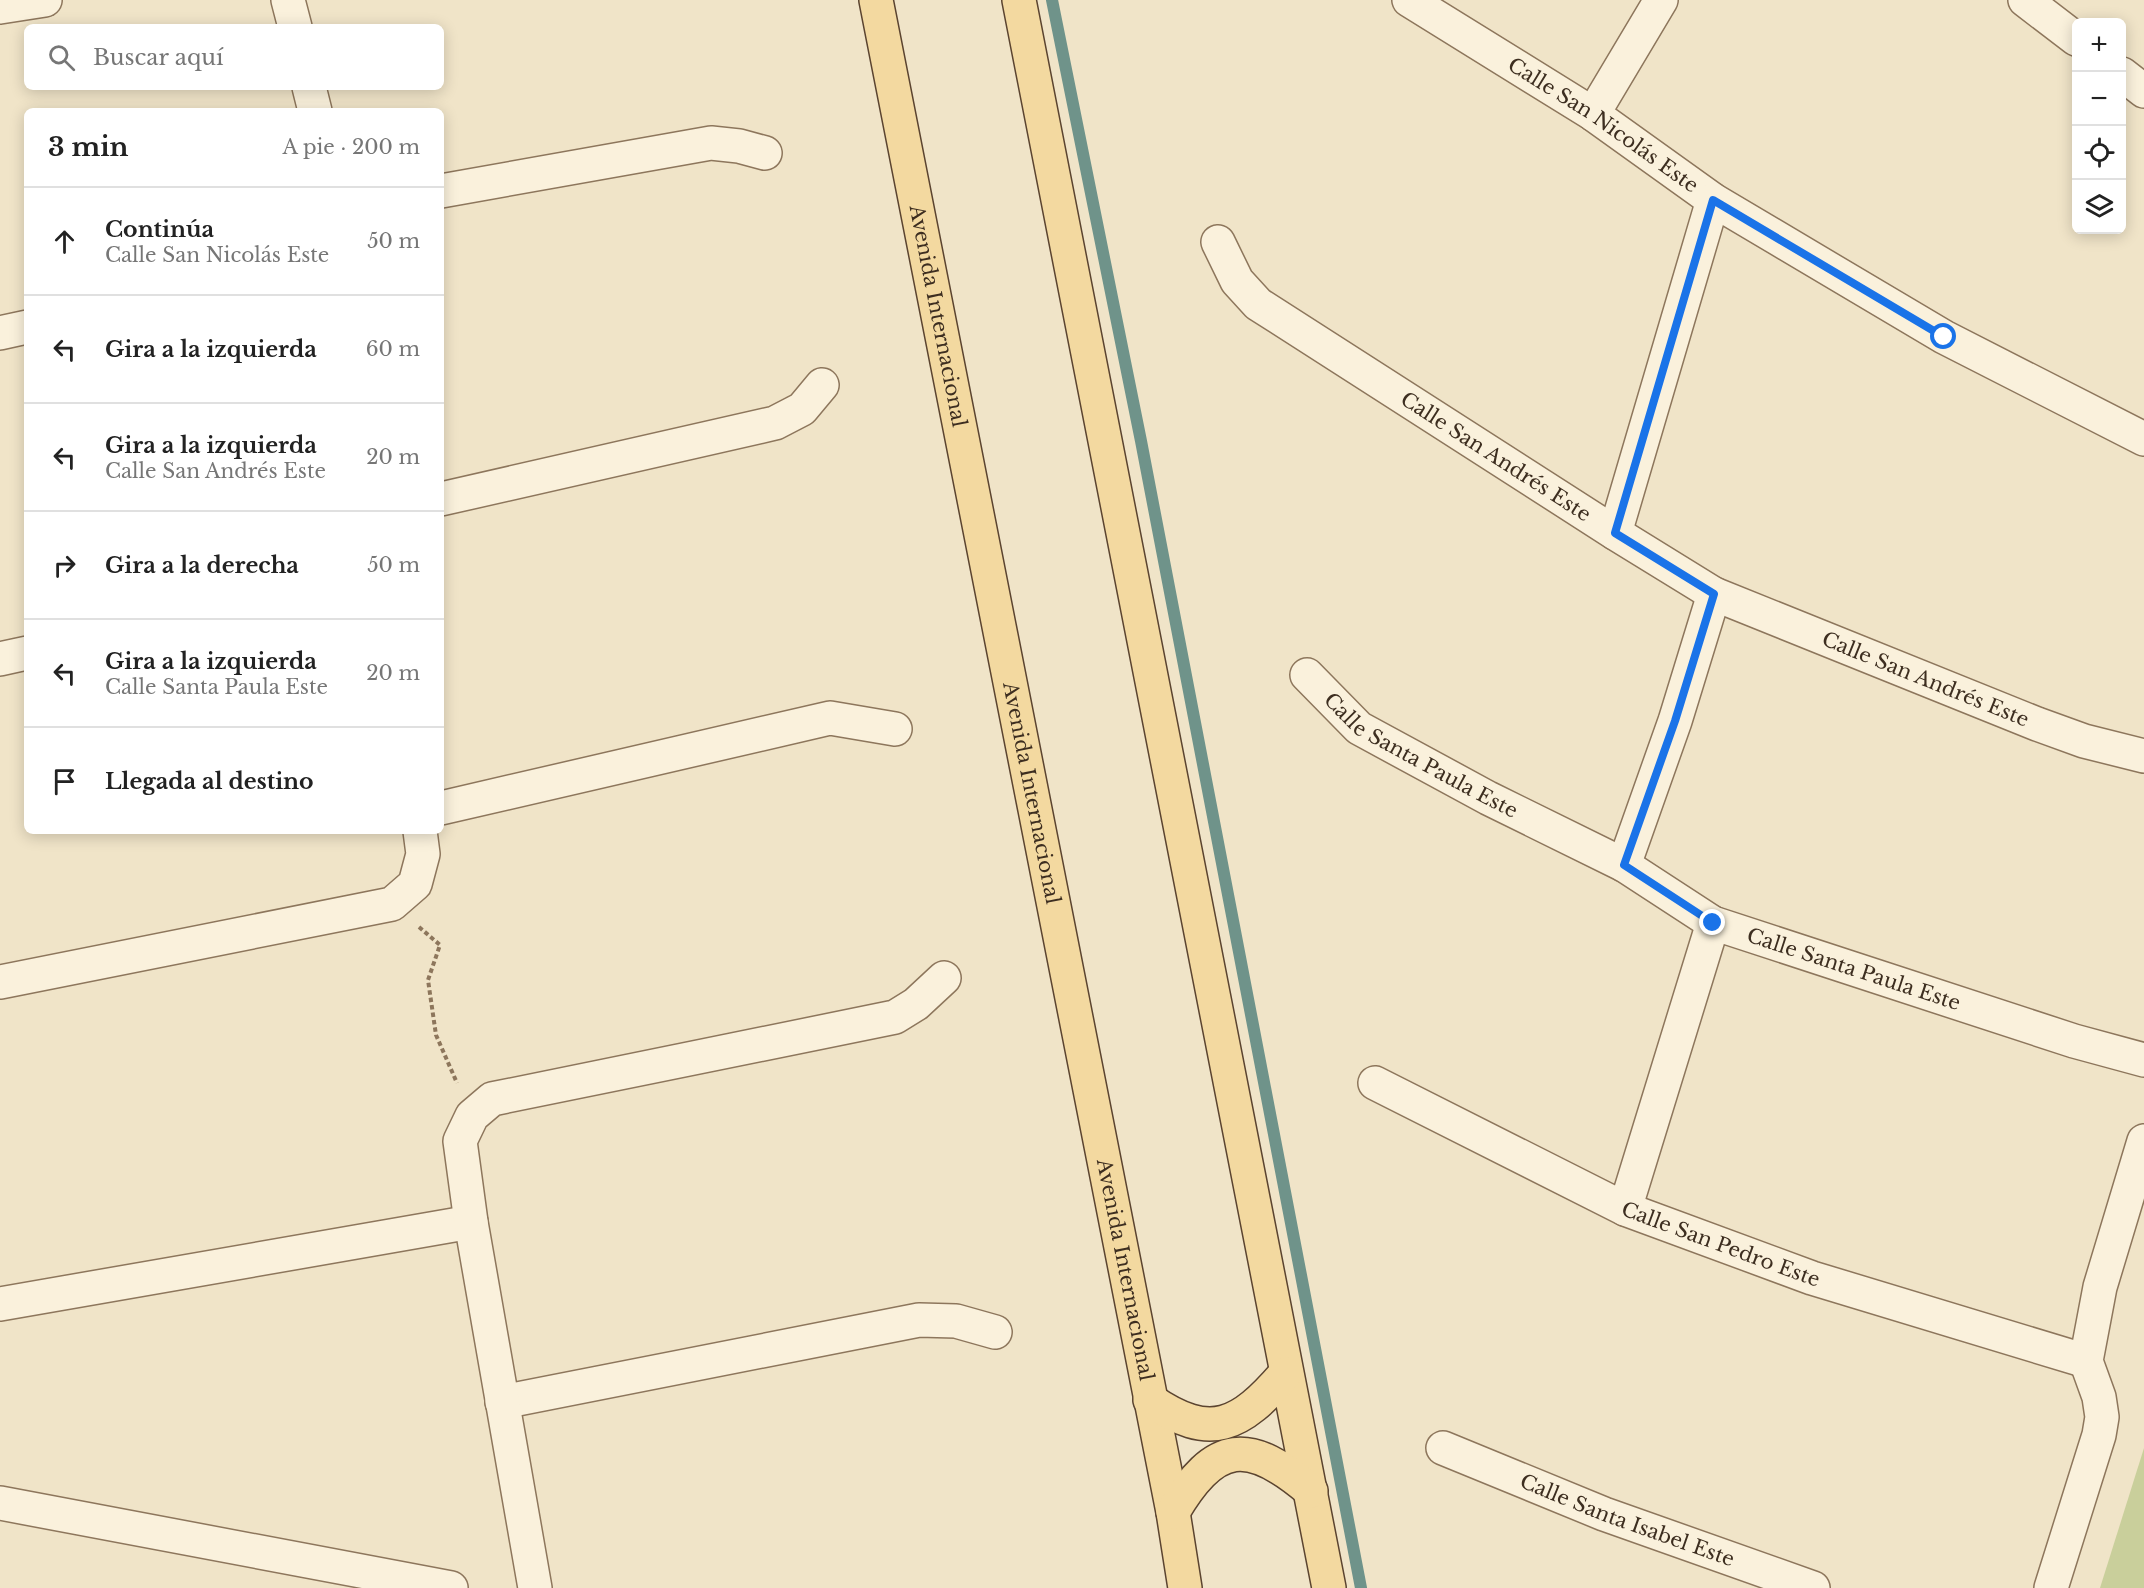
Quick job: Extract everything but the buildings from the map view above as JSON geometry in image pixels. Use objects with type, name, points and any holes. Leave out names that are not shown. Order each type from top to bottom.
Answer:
[{"type":"main road","name":"Avenida Internacional","points":[[876,0],[1173,1512],[1185,1588]]},
{"type":"main road","points":[[1019,0],[1285,1374],[1311,1491],[1329,1588]]},
{"type":"main road","points":[[1150,1400],[1184,1420],[1204,1425],[1223,1424],[1253,1407],[1285,1374]]},
{"type":"main road","points":[[1173,1512],[1199,1473],[1229,1456],[1245,1454],[1267,1459],[1311,1491]]},
{"type":"street","points":[[0,7],[45,0]]},
{"type":"street","points":[[288,0],[294,24]]},
{"type":"street","name":"Calle San Nicolás Este","points":[[1408,0],[1593,114],[1713,200],[1944,337],[2144,439]]},
{"type":"street","points":[[1593,114],[1661,0]]},
{"type":"street","points":[[2025,0],[2072,36]]},
{"type":"street","points":[[2126,78],[2144,91]]},
{"type":"street","points":[[310,90],[314,108]]},
{"type":"street","points":[[444,190],[711,143],[739,146],[765,153]]},
{"type":"street","points":[[1615,533],[1713,200]]},
{"type":"street","name":"Calle San Andrés Este","points":[[1218,242],[1237,280],[1258,304],[1714,594],[2037,724],[2084,741],[2144,756]]},
{"type":"street","points":[[0,333],[24,328]]},
{"type":"street","points":[[444,498],[775,423],[802,409],[822,385]]},
{"type":"street","points":[[1624,865],[1675,721],[1714,594]]},
{"type":"street","points":[[0,658],[24,654]]},
{"type":"street","name":"Calle Santa Paula Este","points":[[1307,675],[1359,728],[1488,798],[1624,865],[1713,923],[2074,1041],[2144,1059]]},
{"type":"street","points":[[444,807],[830,718],[895,729]]},
{"type":"street","points":[[0,982],[392,904],[415,884],[423,854],[420,834]]},
{"type":"street","points":[[1625,1209],[1713,923]]},
{"type":"street","points":[[535,1588],[471,1222],[460,1140],[472,1116],[492,1099],[895,1017],[916,1004],[944,978]]},
{"type":"street","name":"Calle San Pedro Este","points":[[1375,1083],[1625,1209],[1812,1278],[2086,1361]]},
{"type":"street","points":[[2051,1588],[2099,1435],[2102,1417],[2099,1397],[2086,1361],[2100,1287],[2144,1142]]},
{"type":"street","points":[[0,1304],[471,1222]]},
{"type":"street","points":[[502,1402],[919,1320],[956,1321],[995,1332]]},
{"type":"street","name":"Calle Santa Isabel Este","points":[[1443,1448],[1604,1514],[1812,1588]]},
{"type":"street","points":[[0,1503],[451,1588]]},
{"type":"path","points":[[392,904],[440,945],[428,980],[436,1035],[472,1116]]},
{"type":"green space","points":[[2144,1448],[2144,1588],[2100,1588]]},
{"type":"waterway","points":[[1052,0],[1141,441],[1361,1588]]},
{"type":"route","points":[[1713,923],[1624,865],[1675,721],[1714,594],[1615,533],[1713,200],[1944,337]]}]
